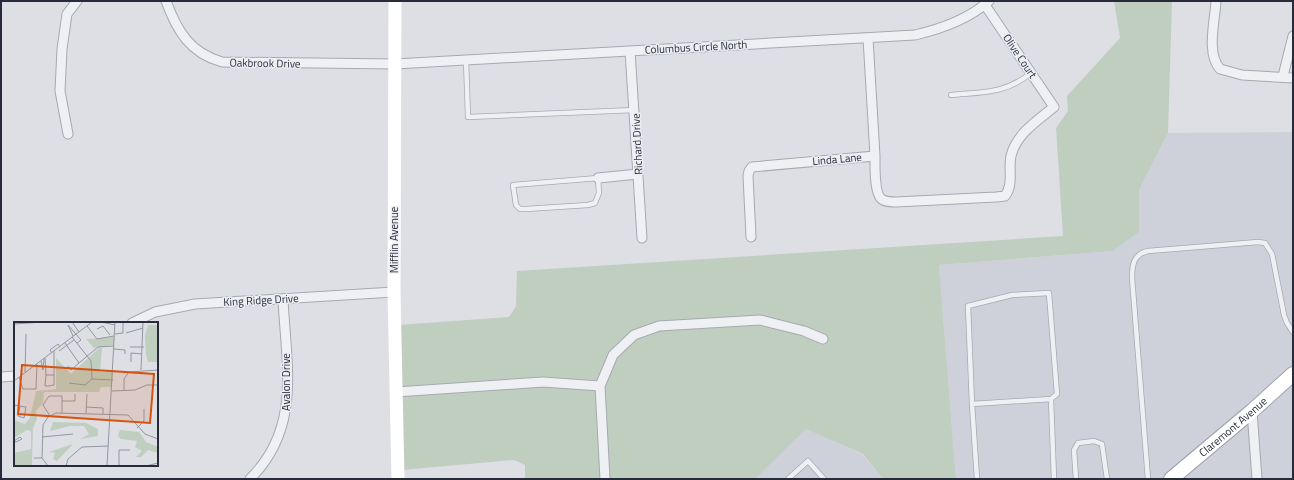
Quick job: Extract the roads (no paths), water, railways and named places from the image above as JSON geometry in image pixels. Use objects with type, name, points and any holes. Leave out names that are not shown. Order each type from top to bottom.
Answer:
[{"type":"main road","name":"Claremont Avenue","points":[[1172,479],[1293,374]]},
{"type":"street","points":[[68,134],[60,91],[62,49],[67,14],[78,1]]},
{"type":"street","name":"Oakbrook Drive","points":[[166,1],[176,25],[188,42],[203,55],[222,62],[395,64]]},
{"type":"street","name":"Mifflin Avenue","points":[[395,1],[394,292],[398,479]]},
{"type":"street","points":[[1216,1],[1212,47],[1214,60],[1220,69],[1242,75],[1283,76],[1293,78]]},
{"type":"street","name":"Columbus Circle North","points":[[395,64],[915,35],[930,32],[966,16],[987,3]]},
{"type":"street","name":"Olive Court","points":[[875,156],[877,191],[880,198],[884,201],[896,202],[1005,196],[1009,190],[1011,156],[1017,141],[1033,124],[1054,107],[987,3]]},
{"type":"street","points":[[1283,76],[1293,36]]},
{"type":"street","name":"Linda Lane","points":[[751,236],[748,171],[752,167],[875,156],[868,38]]},
{"type":"street","name":"Richard Drive","points":[[630,51],[642,238]]},
{"type":"street","points":[[598,178],[638,174]]},
{"type":"street","name":"King Ridge Drive","points":[[134,322],[155,312],[195,304],[394,292]]},
{"type":"street","name":"Avalon Drive","points":[[250,479],[262,466],[275,447],[286,417],[288,380],[283,299]]},
{"type":"street","points":[[605,479],[600,386],[613,355],[634,335],[659,326],[760,320],[804,331],[823,339]]},
{"type":"street","points":[[1,377],[14,376]]},
{"type":"street","points":[[396,392],[543,382],[600,386]]},
{"type":"street","points":[[1252,411],[1257,479]]},
{"type":"lane","points":[[466,60],[468,117],[634,110]]},
{"type":"lane","points":[[951,95],[1007,88],[1018,84],[1031,73]]},
{"type":"lane","points":[[598,178],[600,193],[595,203],[588,205],[526,209],[520,209],[516,205],[513,184],[598,178]]},
{"type":"lane","points":[[1148,479],[1132,278],[1132,269],[1136,256],[1140,253],[1148,251],[1258,242],[1265,243],[1272,254],[1284,314],[1287,323],[1293,332]]},
{"type":"lane","points":[[972,404],[1051,399],[1057,394],[1049,293],[1012,295],[968,306],[972,404],[977,479]]},
{"type":"lane","points":[[1051,399],[1054,479]]},
{"type":"lane","points":[[1076,479],[1074,450],[1078,443],[1082,441],[1094,441],[1102,444],[1107,479]]},
{"type":"lane","points":[[788,479],[808,461],[824,479]]}]
